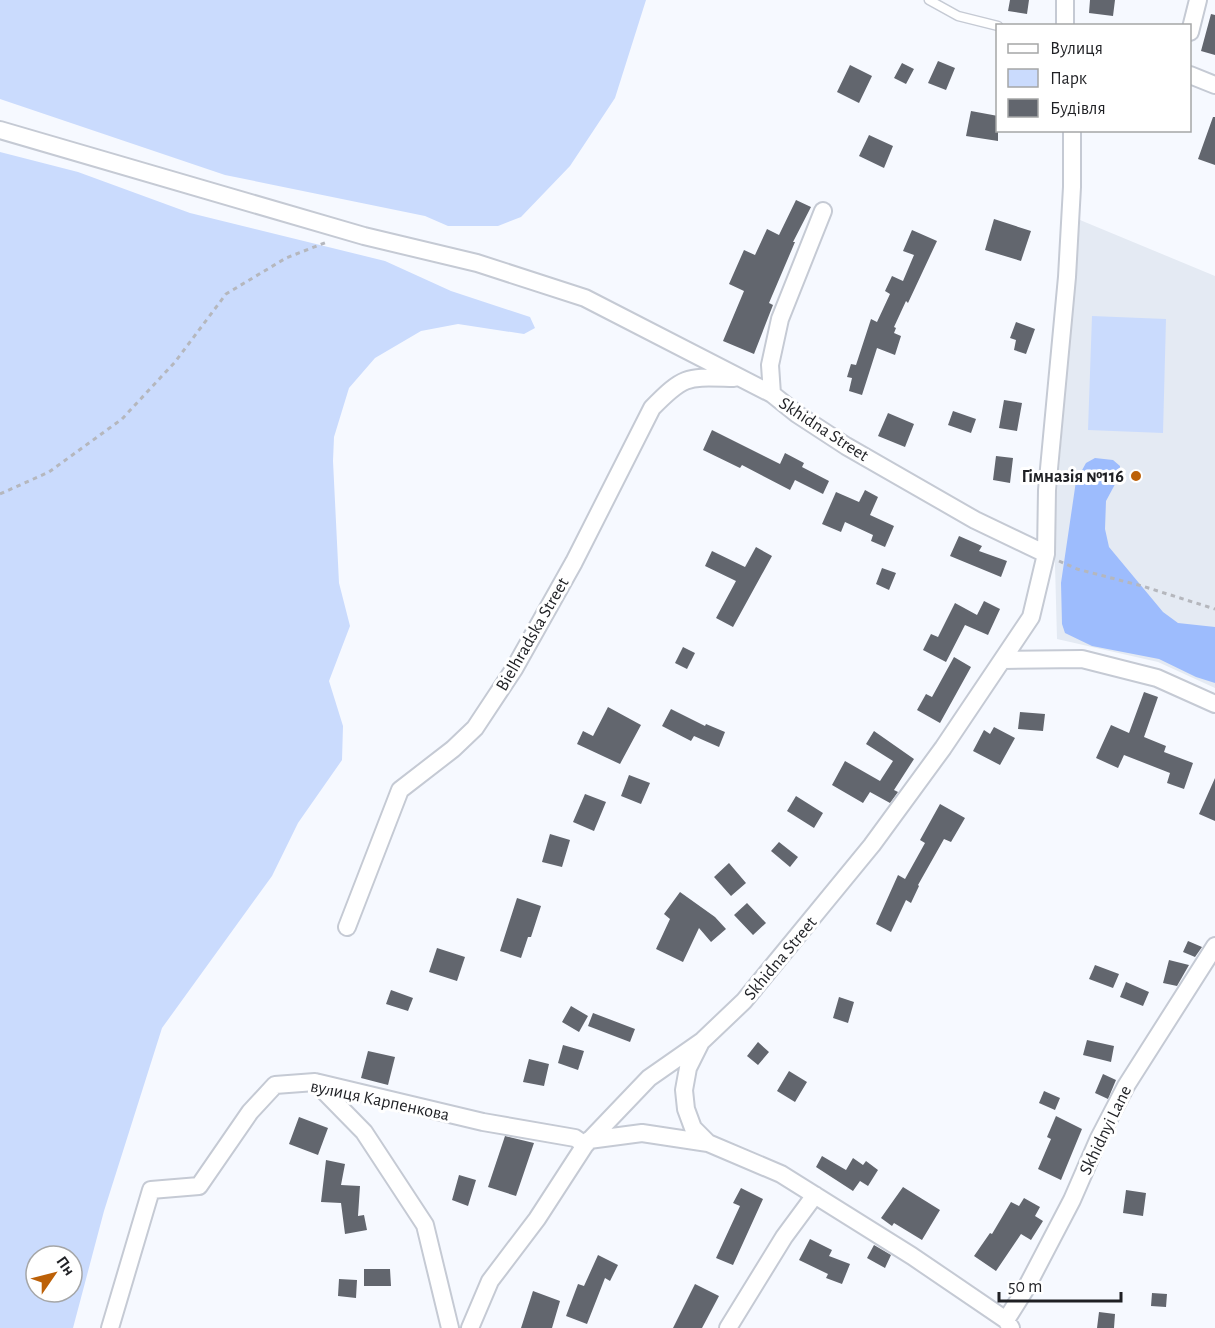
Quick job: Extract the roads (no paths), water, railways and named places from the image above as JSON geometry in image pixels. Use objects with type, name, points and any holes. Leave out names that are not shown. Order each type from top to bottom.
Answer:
[{"type":"street","points":[[1065,0],[1065,24]]},
{"type":"street","points":[[1191,28],[1198,0]]},
{"type":"street","points":[[1191,75],[1215,85]]},
{"type":"street","points":[[0,130],[351,232],[477,263],[585,298],[772,394]]},
{"type":"street","name":"Skhidna Street","points":[[470,1328],[490,1281],[537,1219],[587,1142],[650,1078],[702,1041],[744,1001],[872,845],[943,748],[1031,617],[1046,554],[1047,490],[1067,277],[1072,186],[1072,132]]},
{"type":"street","name":"Skhidna Street","points":[[823,211],[780,319],[771,365],[772,394],[797,414],[856,451],[975,520],[1046,554]]},
{"type":"street","name":"Bielhradska Street","points":[[347,927],[400,790],[453,749],[475,728],[507,679],[574,562],[652,408],[672,387],[692,377],[738,378]]},
{"type":"street","points":[[1003,660],[1082,659],[1157,678],[1215,704]]},
{"type":"street","name":"Skhidnyi Lane","points":[[587,1142],[642,1132],[708,1143],[781,1174],[912,1256],[1008,1324],[1072,1200],[1099,1138],[1126,1086],[1215,946]]},
{"type":"street","points":[[702,1041],[688,1068],[684,1090],[686,1109],[693,1128],[708,1143]]},
{"type":"street","points":[[315,1082],[364,1132],[425,1226],[450,1328]]},
{"type":"street","name":"вулиця Карпенкова","points":[[110,1328],[151,1190],[199,1186],[250,1112],[275,1085],[315,1082],[483,1122],[587,1142]]},
{"type":"street","points":[[728,1328],[784,1237],[815,1195]]},
{"type":"lane","points":[[930,0],[958,16],[996,26]]},
{"type":"place","name":"Гімназія №116","points":[[1136,476]]}]
